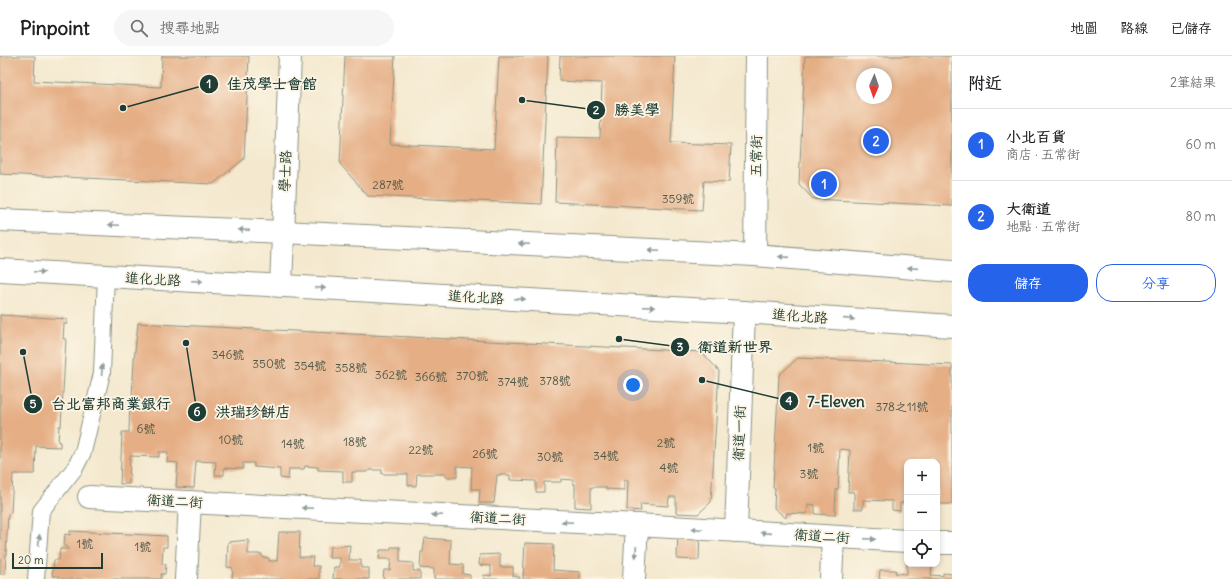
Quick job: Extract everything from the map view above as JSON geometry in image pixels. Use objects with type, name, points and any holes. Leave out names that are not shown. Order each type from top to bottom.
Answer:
[{"type":"main road","name":"學士路","points":[[281,286],[290,56]]},
{"type":"main road","name":"五常街","points":[[755,255],[757,56]]},
{"type":"main road","points":[[0,220],[755,255],[952,271]]},
{"type":"main road","name":"進化北路","points":[[0,270],[744,312],[952,326]]},
{"type":"main road","name":"衛道一街","points":[[736,531],[744,312]]},
{"type":"main road","name":"衛道二街","points":[[89,497],[637,525],[904,541]]},
{"type":"main road","points":[[186,579],[190,502]]},
{"type":"main road","points":[[634,579],[637,525]]},
{"type":"main road","points":[[831,579],[833,537]]},
{"type":"main road","points":[[940,543],[952,543]]},
{"type":"lane","points":[[36,579],[41,511],[75,468],[83,452],[102,373],[106,276]]},
{"type":"building","points":[[0,56],[35,56],[34,81],[161,87],[162,56],[249,56],[244,159],[213,184],[0,174]]},
{"type":"building","points":[[345,56],[395,56],[390,144],[494,149],[499,56],[548,56],[541,204],[368,196],[340,164]]},
{"type":"building","points":[[560,56],[675,56],[671,143],[731,145],[729,182],[704,181],[702,210],[555,202],[557,137],[600,138],[602,83],[559,81]]},
{"type":"building","points":[[805,56],[952,56],[952,206],[813,199],[799,184]]},
{"type":"building","points":[[0,315],[67,319],[67,324],[64,324],[63,339],[66,339],[61,426],[59,426],[58,442],[60,442],[60,447],[36,446],[35,474],[13,474],[11,513],[8,514],[5,574],[0,574]]},
{"type":"building","points":[[138,323],[702,352],[719,371],[711,502],[698,514],[676,513],[676,497],[669,497],[668,506],[640,504],[641,511],[627,510],[628,480],[624,480],[624,490],[606,489],[606,487],[591,487],[591,508],[575,507],[575,484],[573,484],[573,480],[561,479],[561,482],[544,482],[544,492],[536,492],[536,481],[510,480],[510,475],[497,475],[494,503],[479,503],[480,489],[471,489],[472,467],[457,466],[457,477],[446,477],[446,474],[417,474],[416,486],[408,485],[408,474],[382,474],[382,470],[352,472],[352,482],[343,482],[343,471],[318,470],[318,467],[305,466],[304,469],[289,469],[288,479],[280,478],[280,469],[254,467],[254,463],[243,463],[243,469],[224,468],[224,475],[215,475],[216,462],[196,461],[194,488],[176,487],[178,463],[167,462],[168,452],[159,452],[159,457],[130,456],[129,484],[120,484],[122,432],[129,432],[130,399],[132,399]]},
{"type":"building","points":[[798,358],[952,365],[952,504],[940,504],[940,459],[904,459],[904,503],[900,503],[900,511],[892,510],[892,501],[863,500],[863,509],[854,509],[854,492],[848,492],[850,450],[840,449],[835,515],[815,514],[815,505],[808,504],[807,514],[787,513],[786,518],[774,508],[775,488],[773,488],[779,375]]},
{"type":"building","points":[[678,529],[700,531],[699,560],[677,559]]},
{"type":"building","points":[[70,531],[167,536],[167,547],[163,547],[162,564],[166,564],[165,574],[161,574],[161,579],[59,579],[59,576],[52,576],[54,560],[59,560],[60,549],[68,549],[68,547],[64,546],[65,534],[70,535]]},
{"type":"building","points":[[279,532],[300,532],[299,557],[313,557],[312,566],[319,566],[319,579],[232,579],[233,568],[227,567],[228,542],[248,540],[248,554],[262,554],[262,557],[269,558],[269,561],[277,561]]},
{"type":"building","points":[[425,538],[451,540],[450,564],[463,565],[463,574],[470,575],[470,579],[434,579],[434,569],[420,568],[421,552],[423,552]]},
{"type":"building","points":[[525,543],[554,544],[553,570],[580,572],[580,579],[523,579]]},
{"type":"building","points":[[350,545],[349,560],[361,560],[361,568],[369,568],[369,579],[333,579],[334,567],[340,567],[340,558],[329,558],[330,547]]},
{"type":"building","points":[[391,547],[400,547],[400,562],[413,563],[413,571],[420,571],[420,579],[383,579],[384,570],[390,570],[391,559],[379,559],[380,550],[390,550]]},
{"type":"building","points":[[500,554],[500,567],[513,567],[513,576],[520,577],[520,579],[484,579],[484,575],[491,576],[491,566],[479,565],[480,555]]},
{"type":"building","points":[[907,567],[932,567],[931,575],[943,576],[943,573],[952,574],[952,579],[879,579],[880,570],[896,570],[895,573],[907,574]]},
{"type":"place","name":"勝美學","points":[[522,100]]},
{"type":"place","name":"佳茂學士會館","points":[[123,108]]},
{"type":"place","name":"大衛道","points":[[876,141]]},
{"type":"place","name":"小北百貨","points":[[824,184]]},
{"type":"place","name":"衛道新世界","points":[[619,339]]},
{"type":"place","name":"洪瑞珍餅店","points":[[186,343]]},
{"type":"place","name":"台北富邦商業銀行","points":[[23,352]]},
{"type":"place","name":"7-Eleven","points":[[702,380]]}]
